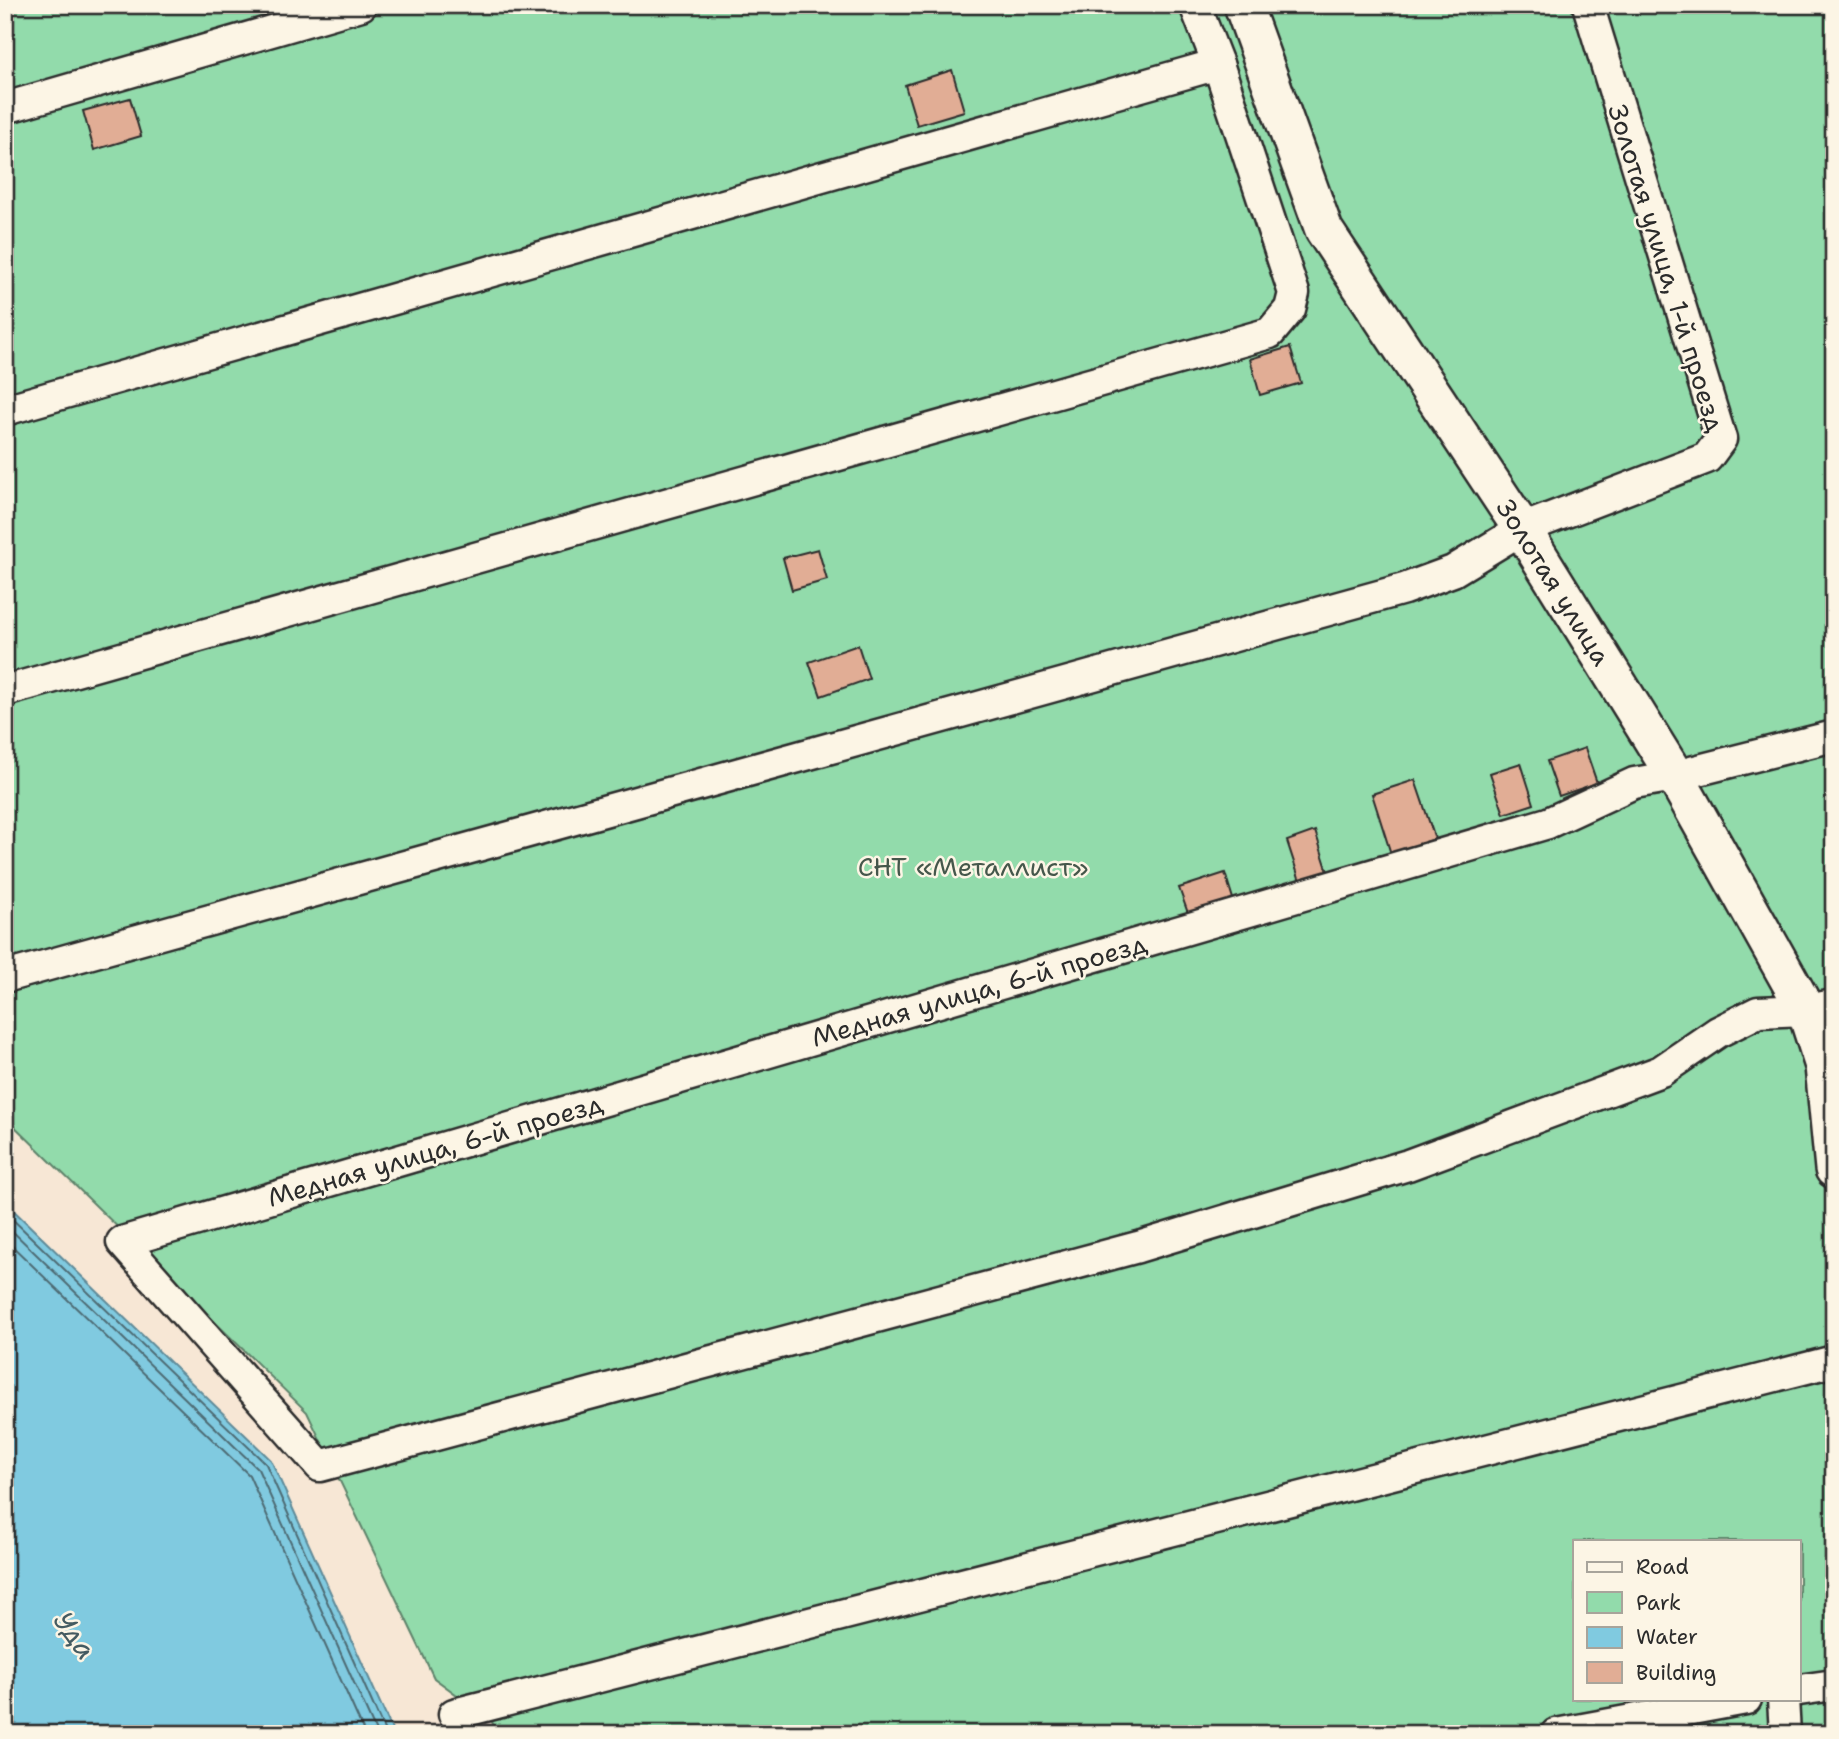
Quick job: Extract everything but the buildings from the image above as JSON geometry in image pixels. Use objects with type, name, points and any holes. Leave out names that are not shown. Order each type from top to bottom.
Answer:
[{"type":"street","points":[[5,108],[361,5]]},
{"type":"street","points":[[5,691],[1270,333],[1281,324],[1290,309],[1294,293],[1218,64],[1195,5]]},
{"type":"street","name":"Золотая улица","points":[[1243,5],[1325,230],[1522,529],[1820,1008],[1834,1169]]},
{"type":"street","name":"Золотая улица, 1-й проезд","points":[[1522,529],[1707,458],[1721,439],[1588,5]]},
{"type":"street","points":[[5,410],[1218,64]]},
{"type":"street","points":[[5,977],[1404,589],[1453,571],[1522,529]]},
{"type":"street","name":"Медная улица, 6-й проезд","points":[[1820,1008],[1758,1012],[1718,1031],[1661,1071],[1395,1169],[1138,1247],[320,1466],[122,1242],[1548,823],[1634,783],[1675,776],[1834,736]]},
{"type":"street","points":[[454,1714],[1834,1361]]},
{"type":"street","points":[[1800,1690],[1834,1685]]},
{"type":"street","points":[[1556,1734],[1741,1700]]},
{"type":"street","points":[[1783,1700],[1785,1734]]},
{"type":"green space","name":"СНТ «Металлист»","points":[[5,5],[1834,5],[1834,1734],[498,1734],[491,1720],[434,1678],[307,1412],[5,1117]]},
{"type":"water","name":"Уда","points":[[5,1202],[271,1460],[394,1734],[5,1734]]}]
